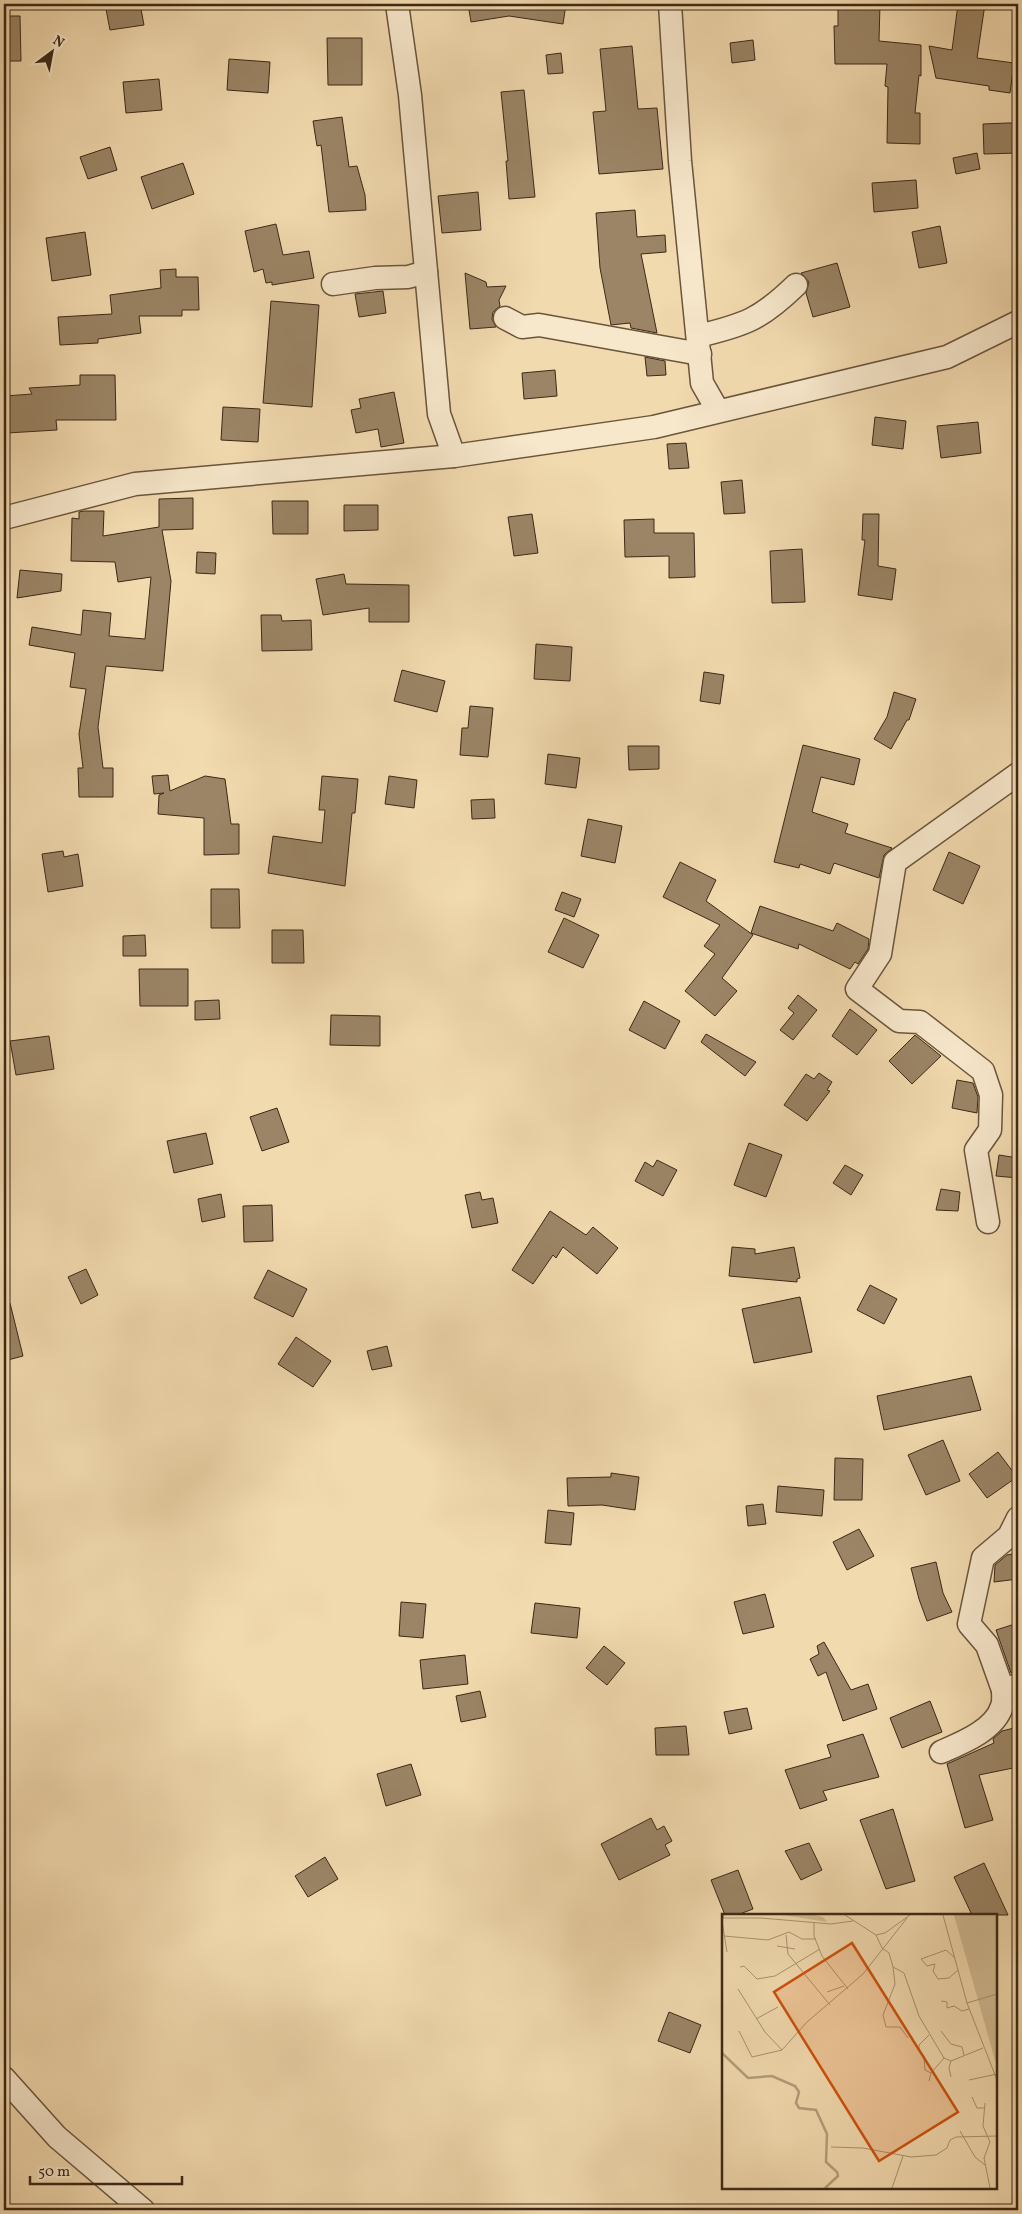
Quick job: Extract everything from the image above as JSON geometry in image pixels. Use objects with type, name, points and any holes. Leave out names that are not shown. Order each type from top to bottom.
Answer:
[{"type":"street","points":[[397,4],[410,95],[439,414],[454,456]]},
{"type":"street","points":[[670,4],[680,161],[702,383],[718,411]]},
{"type":"street","points":[[333,284],[375,278],[408,278],[426,272]]},
{"type":"street","points":[[505,318],[522,327],[539,325],[699,345],[741,326],[773,308],[796,285]]},
{"type":"street","points":[[4,518],[135,484],[454,456],[654,427],[947,357],[1018,322]]},
{"type":"street","points":[[988,1222],[976,1150],[990,1130],[991,1095],[983,1071],[920,1022],[899,1021],[857,989],[880,954],[895,862],[1018,774]]},
{"type":"street","points":[[941,1752],[968,1740],[991,1722],[1002,1706],[1011,1687],[987,1646],[969,1624],[982,1558],[1009,1536],[1018,1518]]},
{"type":"street","points":[[4,2078],[57,2137],[143,2210]]},
{"type":"building","points":[[105,4],[140,4],[144,25],[110,30]]},
{"type":"building","points":[[468,4],[566,4],[563,24],[509,16],[471,22]]},
{"type":"building","points":[[838,4],[880,4],[879,41],[921,45],[921,76],[919,75],[915,113],[920,113],[920,144],[887,143],[888,87],[885,86],[887,64],[835,64],[834,26],[838,26]]},
{"type":"building","points":[[958,4],[985,4],[977,58],[1014,63],[1010,93],[989,90],[989,86],[936,78],[929,46],[952,50]]},
{"type":"building","points":[[4,16],[20,16],[21,61],[4,61]]},
{"type":"building","points":[[327,38],[362,38],[362,85],[328,85]]},
{"type":"building","points":[[753,40],[755,60],[732,63],[730,43]]},
{"type":"building","points":[[632,46],[638,109],[657,108],[663,169],[599,174],[593,112],[606,111],[600,49]]},
{"type":"building","points":[[561,53],[563,73],[548,74],[546,55]]},
{"type":"building","points":[[229,59],[270,62],[268,93],[227,90]]},
{"type":"building","points":[[159,79],[162,110],[126,113],[123,82]]},
{"type":"building","points":[[524,90],[535,197],[509,199],[506,161],[508,161],[501,92]]},
{"type":"building","points":[[342,117],[349,167],[357,166],[365,195],[366,210],[329,212],[321,145],[317,146],[313,121]]},
{"type":"building","points":[[1018,123],[1018,153],[984,154],[983,124]]},
{"type":"building","points":[[110,147],[117,170],[88,179],[80,157]]},
{"type":"building","points":[[977,153],[980,169],[956,174],[953,158]]},
{"type":"building","points":[[183,163],[194,194],[152,209],[141,177]]},
{"type":"building","points":[[916,180],[918,208],[874,212],[872,183]]},
{"type":"building","points":[[478,192],[481,230],[442,233],[438,196]]},
{"type":"building","points":[[635,210],[637,237],[665,235],[666,252],[641,254],[657,333],[631,328],[630,323],[611,325],[600,268],[596,213]]},
{"type":"building","points":[[276,224],[283,255],[309,251],[314,278],[272,285],[272,282],[266,283],[263,269],[254,272],[245,231]]},
{"type":"building","points":[[940,226],[947,263],[919,268],[912,232]]},
{"type":"building","points":[[85,232],[91,275],[52,281],[46,238]]},
{"type":"building","points":[[837,263],[850,307],[813,317],[806,293],[809,282],[801,273]]},
{"type":"building","points":[[176,269],[176,277],[198,277],[199,310],[182,310],[182,316],[139,316],[141,333],[98,339],[98,343],[60,345],[58,317],[112,314],[110,295],[161,288],[160,270]]},
{"type":"building","points":[[465,273],[486,282],[487,287],[506,286],[499,300],[500,306],[493,312],[492,319],[496,327],[470,329]]},
{"type":"building","points":[[383,291],[386,313],[359,317],[355,294]]},
{"type":"building","points":[[271,301],[319,305],[312,407],[263,403]]},
{"type":"building","points":[[645,357],[665,361],[666,375],[647,376]]},
{"type":"building","points":[[555,370],[557,396],[524,399],[522,373]]},
{"type":"building","points":[[80,375],[115,375],[116,420],[56,420],[57,430],[7,433],[5,396],[32,394],[29,388],[80,385]]},
{"type":"building","points":[[394,392],[404,443],[381,447],[378,429],[356,433],[351,410],[361,408],[359,399]]},
{"type":"building","points":[[223,407],[260,409],[258,442],[221,440]]},
{"type":"building","points":[[875,417],[906,421],[903,449],[872,445]]},
{"type":"building","points":[[978,422],[981,453],[941,458],[937,426]]},
{"type":"building","points":[[686,443],[689,468],[669,469],[667,444]]},
{"type":"building","points":[[742,480],[745,513],[724,514],[721,482]]},
{"type":"building","points":[[193,498],[193,529],[162,530],[171,581],[163,671],[106,666],[98,727],[103,768],[113,768],[113,797],[79,797],[78,768],[83,768],[79,734],[86,689],[70,687],[75,653],[29,645],[32,627],[81,635],[83,610],[111,613],[109,636],[145,639],[151,577],[118,582],[115,562],[71,561],[72,518],[79,519],[79,512],[104,511],[103,536],[159,527],[159,499]]},
{"type":"building","points":[[272,501],[308,501],[308,534],[273,534]]},
{"type":"building","points":[[344,505],[378,505],[378,530],[344,531]]},
{"type":"building","points":[[532,514],[538,553],[514,556],[508,517]]},
{"type":"building","points":[[863,514],[879,514],[878,566],[896,569],[892,600],[858,595],[865,540],[862,540]]},
{"type":"building","points":[[654,519],[654,533],[694,533],[695,577],[669,578],[669,556],[625,557],[624,520]]},
{"type":"building","points":[[802,549],[805,602],[772,603],[770,551]]},
{"type":"building","points":[[197,552],[216,553],[215,574],[196,573]]},
{"type":"building","points":[[20,570],[62,574],[61,591],[17,598]]},
{"type":"building","points":[[344,574],[346,584],[409,585],[409,622],[369,622],[369,608],[323,615],[316,579]]},
{"type":"building","points":[[261,615],[281,615],[282,621],[311,620],[312,650],[262,651]]},
{"type":"building","points":[[536,644],[572,647],[570,681],[534,679]]},
{"type":"building","points":[[402,670],[445,681],[437,712],[394,701]]},
{"type":"building","points":[[704,672],[724,675],[720,704],[700,701]]},
{"type":"building","points":[[894,692],[916,699],[909,720],[907,720],[891,749],[874,739],[887,717]]},
{"type":"building","points":[[470,706],[493,708],[488,757],[460,755],[462,728],[468,728]]},
{"type":"building","points":[[803,745],[860,759],[854,785],[821,777],[812,812],[848,824],[845,833],[892,848],[884,855],[879,878],[834,863],[830,874],[800,864],[799,868],[774,862]]},
{"type":"building","points":[[628,746],[659,746],[659,769],[629,770]]},
{"type":"building","points":[[548,754],[580,758],[576,788],[545,784]]},
{"type":"building","points":[[168,775],[170,791],[205,776],[225,779],[231,824],[239,824],[239,854],[204,855],[204,818],[158,814],[159,795],[164,793],[154,794],[152,776]]},
{"type":"building","points":[[322,776],[358,779],[355,813],[352,813],[345,886],[268,873],[273,836],[322,843],[325,810],[319,810]]},
{"type":"building","points":[[389,776],[417,780],[414,808],[385,804]]},
{"type":"building","points":[[494,799],[495,818],[472,819],[471,800]]},
{"type":"building","points":[[588,819],[622,826],[615,863],[581,856]]},
{"type":"building","points":[[63,851],[64,857],[78,854],[83,886],[48,892],[42,854]]},
{"type":"building","points":[[949,852],[980,866],[963,904],[933,890]]},
{"type":"building","points":[[680,862],[716,880],[706,901],[753,935],[722,978],[737,991],[715,1016],[685,991],[715,954],[704,946],[720,925],[663,897]]},
{"type":"building","points":[[211,889],[239,889],[240,928],[211,928]]},
{"type":"building","points":[[562,892],[581,899],[574,917],[555,910]]},
{"type":"building","points":[[760,906],[833,931],[837,923],[869,939],[868,949],[858,964],[855,962],[850,969],[799,944],[798,949],[751,933]]},
{"type":"building","points":[[564,918],[599,935],[583,968],[548,952]]},
{"type":"building","points":[[272,930],[303,930],[304,963],[272,963]]},
{"type":"building","points":[[145,935],[146,956],[123,956],[123,936]]},
{"type":"building","points":[[139,969],[188,969],[188,1006],[140,1006]]},
{"type":"building","points":[[798,995],[817,1010],[793,1040],[780,1030],[794,1013],[788,1008]]},
{"type":"building","points":[[219,1000],[220,1019],[195,1020],[195,1001]]},
{"type":"building","points":[[644,1001],[680,1021],[665,1049],[629,1030]]},
{"type":"building","points":[[850,1009],[877,1030],[857,1055],[832,1036]]},
{"type":"building","points":[[331,1015],[380,1016],[380,1046],[330,1045]]},
{"type":"building","points":[[706,1034],[756,1062],[745,1076],[701,1042]]},
{"type":"building","points":[[915,1035],[941,1056],[912,1084],[889,1061]]},
{"type":"building","points":[[49,1036],[54,1069],[16,1075],[10,1041]]},
{"type":"building","points":[[819,1073],[832,1082],[827,1090],[830,1091],[807,1121],[784,1105],[806,1074],[814,1079]]},
{"type":"building","points":[[957,1080],[973,1083],[978,1097],[977,1113],[952,1108]]},
{"type":"building","points":[[277,1108],[289,1142],[262,1151],[250,1117]]},
{"type":"building","points":[[206,1133],[213,1164],[174,1173],[167,1141]]},
{"type":"building","points":[[749,1143],[782,1155],[766,1197],[734,1185]]},
{"type":"building","points":[[999,1155],[1018,1158],[1018,1178],[996,1176]]},
{"type":"building","points":[[657,1160],[677,1170],[663,1196],[635,1181],[645,1162],[653,1167]]},
{"type":"building","points":[[845,1165],[863,1175],[851,1195],[833,1183]]},
{"type":"building","points":[[941,1189],[960,1192],[958,1211],[936,1210]]},
{"type":"building","points":[[480,1192],[482,1200],[493,1198],[498,1223],[472,1228],[465,1195]]},
{"type":"building","points":[[221,1194],[225,1217],[202,1222],[198,1199]]},
{"type":"building","points":[[272,1205],[273,1241],[244,1242],[243,1206]]},
{"type":"building","points":[[550,1211],[586,1235],[593,1227],[618,1248],[597,1274],[563,1247],[556,1258],[553,1255],[533,1284],[512,1270]]},
{"type":"building","points":[[732,1247],[755,1249],[755,1254],[794,1247],[800,1278],[797,1279],[797,1282],[729,1276]]},
{"type":"building","points":[[86,1269],[98,1295],[81,1304],[68,1277]]},
{"type":"building","points":[[268,1270],[307,1289],[293,1317],[254,1298]]},
{"type":"building","points":[[870,1285],[897,1299],[884,1324],[857,1310]]},
{"type":"building","points":[[800,1297],[812,1352],[754,1363],[742,1309]]},
{"type":"building","points":[[10,1303],[23,1356],[4,1361],[4,1304]]},
{"type":"building","points":[[296,1337],[331,1361],[313,1387],[278,1364]]},
{"type":"building","points":[[387,1346],[392,1366],[372,1370],[367,1351]]},
{"type":"building","points":[[971,1376],[981,1410],[884,1430],[877,1396]]},
{"type":"building","points":[[943,1440],[960,1481],[926,1495],[908,1455]]},
{"type":"building","points":[[998,1452],[1017,1477],[987,1498],[969,1474]]},
{"type":"building","points":[[835,1458],[863,1459],[862,1500],[834,1500]]},
{"type":"building","points":[[611,1473],[639,1477],[635,1510],[602,1505],[568,1506],[567,1478],[611,1477]]},
{"type":"building","points":[[778,1486],[824,1490],[822,1516],[776,1512]]},
{"type":"building","points":[[763,1504],[766,1524],[748,1526],[746,1506]]},
{"type":"building","points":[[548,1510],[574,1513],[571,1545],[545,1543]]},
{"type":"building","points":[[859,1529],[874,1556],[847,1570],[833,1542]]},
{"type":"building","points":[[1018,1553],[1018,1579],[994,1582],[995,1565],[1007,1555]]},
{"type":"building","points":[[936,1562],[943,1593],[952,1612],[927,1621],[911,1568]]},
{"type":"building","points":[[765,1594],[774,1627],[743,1634],[734,1602]]},
{"type":"building","points":[[401,1602],[426,1604],[423,1638],[399,1636]]},
{"type":"building","points":[[535,1603],[580,1608],[577,1638],[531,1633]]},
{"type":"building","points":[[1018,1623],[1018,1672],[1011,1673],[996,1630]]},
{"type":"building","points":[[824,1642],[851,1690],[868,1684],[877,1709],[843,1721],[826,1672],[818,1676],[810,1659],[819,1654],[817,1646]]},
{"type":"building","points":[[604,1646],[625,1663],[607,1685],[586,1668]]},
{"type":"building","points":[[465,1655],[468,1684],[423,1689],[420,1660]]},
{"type":"building","points":[[480,1691],[486,1717],[461,1722],[456,1696]]},
{"type":"building","points":[[930,1701],[942,1732],[902,1748],[890,1718]]},
{"type":"building","points":[[747,1708],[752,1729],[729,1734],[724,1712]]},
{"type":"building","points":[[686,1726],[689,1755],[656,1755],[655,1728]]},
{"type":"building","points":[[1018,1727],[1018,1767],[979,1775],[993,1820],[965,1828],[947,1764],[994,1743],[993,1739],[1002,1731]]},
{"type":"building","points":[[863,1734],[879,1777],[823,1791],[827,1800],[800,1809],[785,1770],[831,1757],[827,1745]]},
{"type":"building","points":[[411,1764],[421,1795],[386,1806],[377,1774]]},
{"type":"building","points":[[893,1809],[915,1881],[886,1889],[860,1820]]},
{"type":"building","points":[[651,1818],[657,1830],[664,1826],[672,1841],[665,1845],[670,1855],[619,1880],[601,1844]]},
{"type":"building","points":[[809,1843],[822,1870],[801,1880],[785,1851]]},
{"type":"building","points":[[325,1857],[338,1879],[308,1897],[295,1876]]},
{"type":"building","points":[[984,1863],[1008,1915],[972,1914],[954,1877]]},
{"type":"building","points":[[738,1870],[753,1909],[740,1914],[725,1914],[711,1880]]},
{"type":"building","points":[[669,2012],[701,2025],[690,2053],[658,2041]]}]
